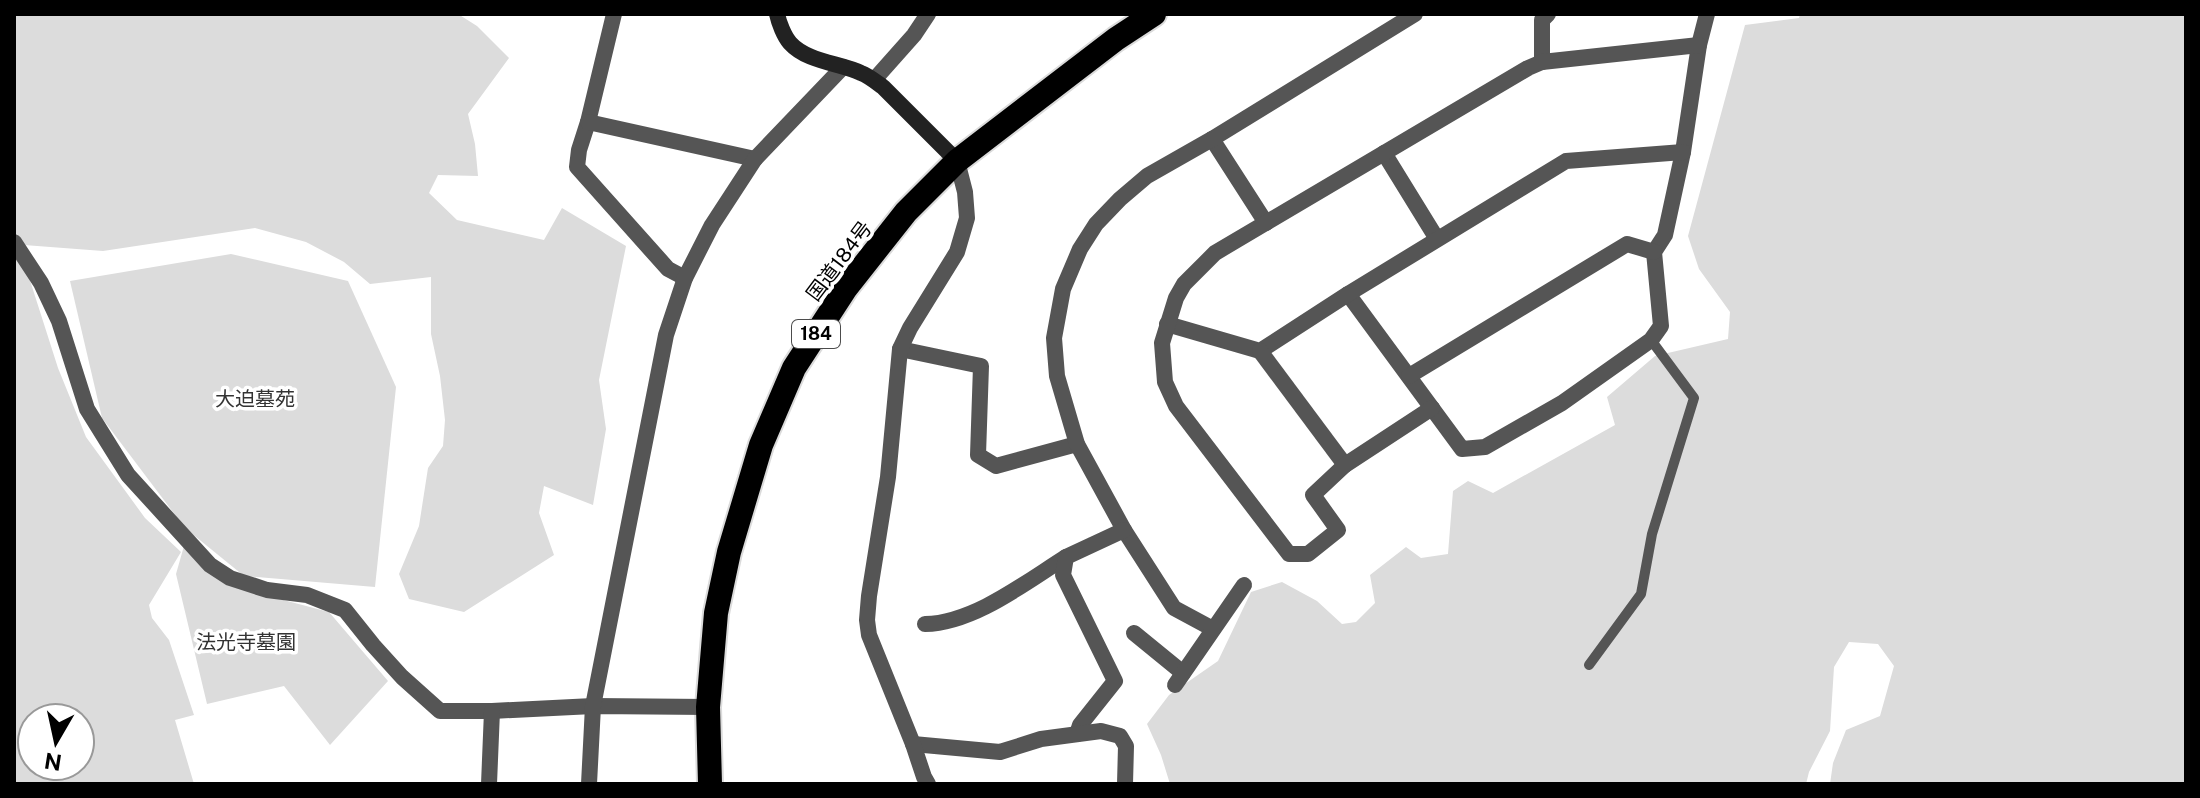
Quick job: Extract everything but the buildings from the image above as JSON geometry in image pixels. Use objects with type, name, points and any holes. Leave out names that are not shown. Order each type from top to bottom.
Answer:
[{"type":"highway","name":"国道184号","points":[[710,784],[708,707],[716,613],[729,552],[761,445],[794,368],[846,288],[906,212],[957,161],[1116,39],[1154,14]]},
{"type":"street","points":[[614,14],[577,167],[668,269],[685,278]]},
{"type":"street","points":[[777,14],[790,44],[807,54],[860,72],[883,87],[957,161],[965,192],[967,218],[957,252],[900,349],[888,477],[867,620],[869,635],[928,784]]},
{"type":"street","points":[[874,80],[914,35],[928,14]]},
{"type":"street","points":[[1213,629],[1174,608],[1124,530],[1077,444],[1057,376],[1054,338],[1063,289],[1080,249],[1096,224],[1147,176],[1415,14]]},
{"type":"street","points":[[1542,62],[1542,20],[1548,14]]},
{"type":"street","points":[[1348,294],[1462,449],[1485,447],[1562,403],[1651,340],[1661,326],[1654,252],[1665,235],[1707,14]]},
{"type":"street","points":[[1432,408],[1345,465],[1313,495],[1338,530],[1308,554],[1289,554],[1176,406],[1165,382],[1162,357],[1167,324],[1184,284],[1215,253],[1528,68],[1542,62],[1699,45]]},
{"type":"street","points":[[589,784],[593,706],[666,335],[685,278],[712,225],[755,159],[843,67]]},
{"type":"street","points":[[588,122],[755,159]]},
{"type":"street","points":[[1212,139],[1266,223]]},
{"type":"street","points":[[1260,351],[1566,161],[1683,152]]},
{"type":"street","points":[[1384,153],[1437,239]]},
{"type":"street","points":[[14,242],[41,283],[59,321],[87,409],[108,444],[128,475],[210,565],[230,578],[267,590],[307,595],[345,610],[402,677],[440,711],[593,706],[708,707]]},
{"type":"street","points":[[1409,376],[1627,244],[1654,252]]},
{"type":"street","points":[[1167,324],[1260,351],[1345,465]]},
{"type":"street","points":[[900,349],[981,366],[978,455],[996,466],[1077,444]]},
{"type":"street","points":[[925,624],[939,624],[984,608],[1066,557],[1124,530]]},
{"type":"street","points":[[1066,557],[1063,575],[1115,681],[1080,725],[1077,734]]},
{"type":"street","points":[[1134,633],[1179,679],[1244,585]]},
{"type":"street","points":[[489,784],[492,711]]},
{"type":"street","points":[[913,744],[1000,752],[1041,739],[1101,731],[1120,736],[1126,746],[1125,784]]},
{"type":"lane","points":[[1589,665],[1641,594],[1652,534],[1694,398],[1651,340]]},
{"type":"green space","points":[[14,14],[458,14],[477,26],[509,58],[468,114],[478,176],[438,175],[429,193],[457,220],[544,240],[562,208],[626,246],[599,380],[606,429],[593,505],[544,486],[539,513],[554,555],[464,612],[409,599],[399,574],[419,526],[428,468],[443,446],[445,420],[431,334],[431,277],[370,284],[344,262],[306,242],[255,228],[103,251],[24,245],[27,271],[58,368],[86,437],[145,518],[181,552],[149,605],[152,618],[169,640],[194,715],[175,720],[194,784],[14,784]]},
{"type":"green space","points":[[1800,14],[2186,14],[2186,784],[1830,784],[1833,763],[1846,730],[1880,716],[1894,666],[1878,644],[1849,642],[1834,667],[1830,731],[1806,784],[1170,784],[1147,724],[1169,695],[1218,661],[1251,592],[1282,582],[1317,601],[1342,624],[1356,622],[1375,603],[1370,575],[1406,547],[1421,558],[1448,554],[1453,491],[1468,481],[1493,493],[1615,425],[1607,397],[1655,356],[1728,339],[1730,312],[1699,269],[1688,236],[1745,25],[1799,18]]},
{"type":"green space","name":"大迫墓苑","points":[[231,254],[348,281],[396,387],[375,587],[244,576],[185,528],[102,418],[70,281]]},
{"type":"green space","name":"法光寺墓園","points":[[184,546],[272,597],[329,612],[388,681],[330,745],[284,686],[207,704],[176,574]]}]
